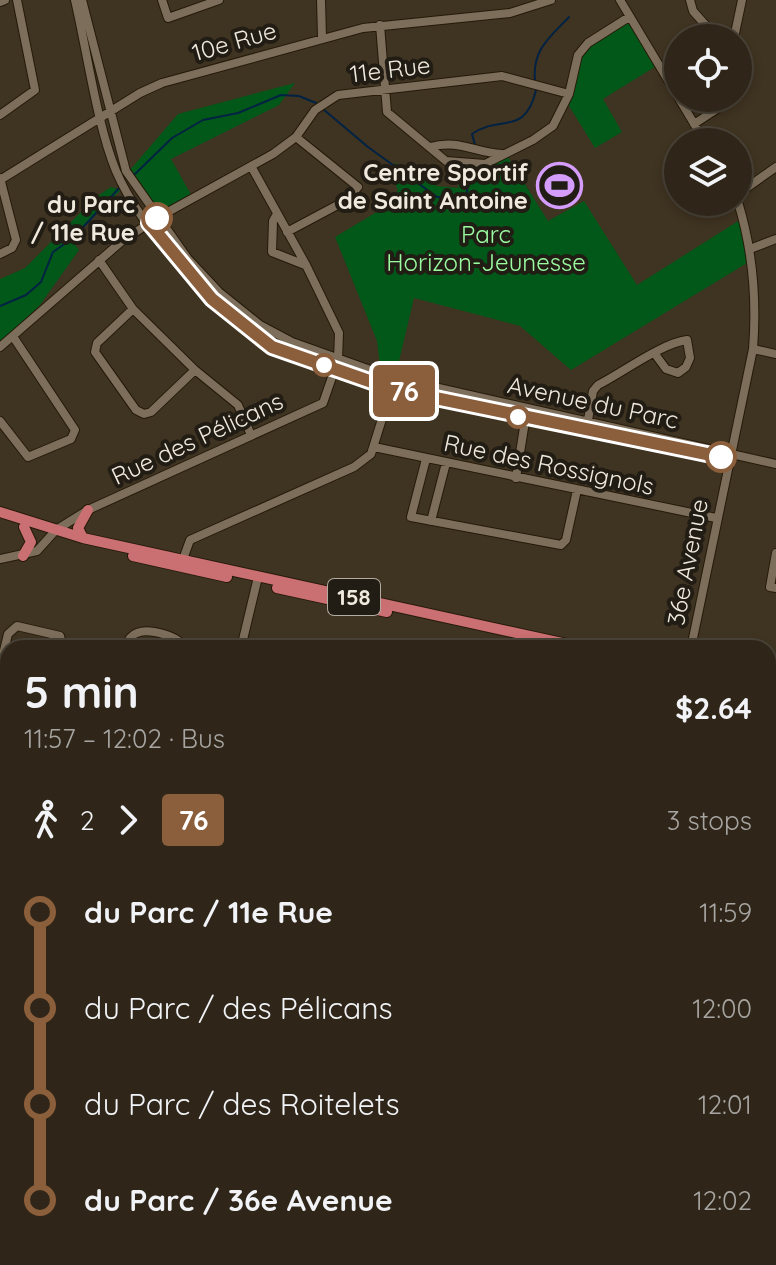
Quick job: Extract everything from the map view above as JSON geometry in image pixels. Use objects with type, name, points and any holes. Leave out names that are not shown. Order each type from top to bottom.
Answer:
[{"type":"main road","points":[[83,538],[78,528],[88,510]]},
{"type":"main road","name":"158","points":[[0,512],[68,541],[182,563]]},
{"type":"main road","name":"158","points":[[0,520],[520,640]]},
{"type":"main road","points":[[23,556],[31,542],[24,527]]},
{"type":"main road","name":"158","points":[[259,581],[546,640]]},
{"type":"street","points":[[0,115],[35,90],[36,82],[17,0]]},
{"type":"street","name":"Avenue du Parc","points":[[75,0],[106,115]]},
{"type":"street","name":"Avenue du Parc","points":[[82,0],[115,168],[153,220],[205,279],[242,311],[278,336],[392,389],[443,401],[527,413]]},
{"type":"street","points":[[162,0],[168,18],[219,0]]},
{"type":"street","points":[[321,0],[322,37]]},
{"type":"street","name":"10e Rue","points":[[0,179],[162,83],[322,37],[380,25],[510,13],[551,0]]},
{"type":"street","points":[[620,0],[696,128]]},
{"type":"street","points":[[690,0],[693,11],[705,24]]},
{"type":"street","points":[[737,24],[742,0]]},
{"type":"street","points":[[380,25],[384,89],[390,118],[446,161],[462,165],[485,164],[553,126],[569,94],[578,55],[588,43],[629,17]]},
{"type":"street","name":"11e Rue","points":[[0,347],[14,338],[99,260],[153,220],[251,166],[296,137],[324,103],[338,95],[502,76],[569,94]]},
{"type":"street","points":[[694,124],[712,112]]},
{"type":"street","points":[[287,232],[347,200],[357,193],[358,187],[296,137]]},
{"type":"street","points":[[430,147],[456,142],[480,153],[506,154]]},
{"type":"street","points":[[251,166],[306,265],[339,333],[336,364]]},
{"type":"street","points":[[752,184],[776,167]]},
{"type":"street","points":[[0,179],[16,240],[12,248],[0,254]]},
{"type":"street","points":[[277,214],[269,245],[272,252],[306,265]]},
{"type":"street","name":"36e Avenue","points":[[693,640],[753,349],[756,305],[750,249],[742,216]]},
{"type":"street","points":[[750,249],[776,239]]},
{"type":"street","points":[[99,260],[133,309],[195,370],[238,405],[251,435]]},
{"type":"street","points":[[133,309],[97,343],[95,352],[136,410],[144,414],[151,412],[195,370]]},
{"type":"street","points":[[0,421],[28,457],[71,439],[75,430],[14,338]]},
{"type":"street","points":[[587,426],[593,391],[598,385],[655,354],[679,341],[687,340],[690,347],[686,367],[678,373],[666,369],[655,354]]},
{"type":"street","points":[[753,349],[776,354]]},
{"type":"street","name":"Avenue du Parc","points":[[336,364],[527,413],[724,450],[729,455],[776,464]]},
{"type":"street","name":"Rue des Pélicans","points":[[23,556],[37,551],[54,533],[88,510],[323,403],[336,364]]},
{"type":"street","points":[[182,563],[190,540],[354,467],[374,447],[395,378]]},
{"type":"street","points":[[443,401],[447,391]]},
{"type":"street","points":[[516,478],[527,413]]},
{"type":"street","name":"Rue des Rossignols","points":[[374,447],[716,518]]},
{"type":"street","points":[[426,459],[411,517],[561,545],[566,540],[577,490]]},
{"type":"street","points":[[431,521],[446,463]]},
{"type":"street","points":[[773,587],[776,553]]},
{"type":"street","points":[[0,559],[23,556]]},
{"type":"street","points":[[246,640],[259,581]]},
{"type":"street","points":[[7,640],[8,634],[17,626],[60,636],[61,640]]},
{"type":"street","points":[[132,640],[139,631],[177,640]]},
{"type":"green space","points":[[629,17],[658,65],[603,99],[622,132],[595,148],[566,101],[578,55]]},
{"type":"green space","points":[[295,83],[279,105],[171,159],[193,198],[157,218],[130,170],[178,114]]},
{"type":"green space","name":"Parc Horizon-Jeunesse","points":[[506,154],[548,221],[584,201],[637,285],[743,218],[752,260],[571,370],[520,326],[414,298],[395,378],[381,374],[377,341],[335,237],[385,207],[398,190],[389,172],[395,163],[437,186],[458,188],[462,165],[485,164]]},
{"type":"green space","points":[[111,187],[121,190],[71,239],[79,250],[40,305],[0,344],[0,279],[25,268],[96,197]]},
{"type":"waterway","points":[[535,81],[539,53],[569,17]]},
{"type":"waterway","points":[[475,145],[472,134],[525,114],[536,90]]},
{"type":"waterway","points":[[133,176],[172,138],[203,120],[238,113],[281,95],[299,96],[316,103]]},
{"type":"waterway","points":[[323,109],[368,147],[437,197],[466,197],[471,167]]},
{"type":"waterway","points":[[0,306],[26,295],[41,282],[53,252],[73,238],[121,186]]},
{"type":"bus line","name":"76","points":[[157,218],[149,223],[180,265],[234,319],[272,347],[392,389],[721,457]]},
{"type":"place","name":"Centre Sportif de Saint Antoine","points":[[559,186]]},
{"type":"place","name":"du Parc / 11e Rue","points":[[157,218]]}]
